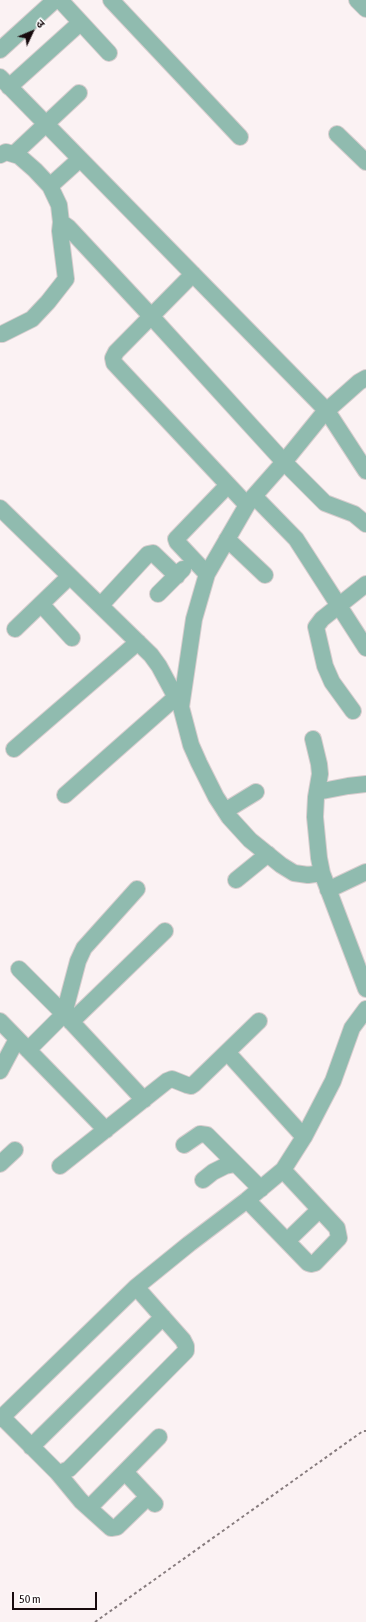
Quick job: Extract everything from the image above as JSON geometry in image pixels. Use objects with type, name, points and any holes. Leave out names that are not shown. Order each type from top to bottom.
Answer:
[{"type":"street","points":[[0,50],[55,0]]},
{"type":"street","points":[[60,0],[109,53]]},
{"type":"street","points":[[111,0],[240,137]]},
{"type":"street","points":[[357,0],[366,9]]},
{"type":"street","points":[[80,23],[5,82],[326,411],[366,471]]},
{"type":"street","points":[[7,154],[46,124],[79,93]]},
{"type":"street","points":[[337,134],[366,162]]},
{"type":"street","points":[[0,334],[32,319],[66,279],[60,231],[61,222],[59,204],[50,186],[35,170],[19,156],[7,154]]},
{"type":"street","points":[[50,186],[80,159]]},
{"type":"street","points":[[61,222],[68,227],[151,316],[284,462],[325,503],[354,514],[366,524]]},
{"type":"street","points":[[193,274],[116,352],[113,358],[114,363],[228,485],[251,500],[296,539],[366,648]]},
{"type":"street","points":[[65,795],[178,702],[194,619],[207,574],[227,539],[251,500],[326,411],[359,382],[366,378]]},
{"type":"street","points":[[207,574],[177,542],[177,537],[228,485]]},
{"type":"street","points":[[0,508],[151,655],[178,702],[191,745],[216,797],[225,811],[250,840],[281,865],[294,873],[308,875],[322,873]]},
{"type":"street","points":[[227,539],[265,575]]},
{"type":"street","points":[[101,605],[148,554],[153,553],[177,576]]},
{"type":"street","points":[[158,594],[193,560]]},
{"type":"street","points":[[15,629],[70,576]]},
{"type":"street","points":[[353,710],[332,682],[325,666],[316,627],[322,619],[366,584]]},
{"type":"street","points":[[41,604],[72,638]]},
{"type":"street","points":[[14,749],[138,642]]},
{"type":"street","points":[[313,739],[320,774],[317,792],[316,817],[319,858],[322,873],[362,969],[366,989]]},
{"type":"street","points":[[317,792],[366,784]]},
{"type":"street","points":[[225,811],[256,792]]},
{"type":"street","points":[[236,880],[268,854]]},
{"type":"street","points":[[328,890],[366,872]]},
{"type":"street","points":[[67,1018],[78,961],[84,948],[137,889]]},
{"type":"street","points":[[0,1071],[22,1045],[67,1018],[165,931]]},
{"type":"street","points":[[19,970],[67,1018],[144,1100]]},
{"type":"street","points":[[125,1472],[152,1501],[117,1527],[111,1528],[81,1501],[57,1472],[1,1418],[136,1287],[283,1170],[304,1137],[333,1081],[352,1028],[366,1009]]},
{"type":"street","points":[[60,1166],[172,1079],[191,1086],[259,1021]]},
{"type":"street","points":[[0,1022],[106,1130]]},
{"type":"street","points":[[227,1052],[304,1137]]},
{"type":"street","points":[[184,1145],[200,1134],[207,1135],[261,1189]]},
{"type":"street","points":[[0,1164],[15,1150]]},
{"type":"street","points":[[203,1180],[213,1172],[225,1166],[235,1164]]},
{"type":"street","points":[[247,1200],[308,1263],[315,1263],[339,1236],[337,1228],[283,1170]]},
{"type":"street","points":[[288,1241],[319,1210]]},
{"type":"street","points":[[57,1472],[62,1472],[69,1469],[186,1351],[186,1346],[183,1340],[136,1287]]},
{"type":"street","points":[[31,1447],[163,1317]]},
{"type":"street","points":[[89,1508],[159,1437]]},
{"type":"path","points":[[95,1622],[363,1430],[366,1431]]}]
